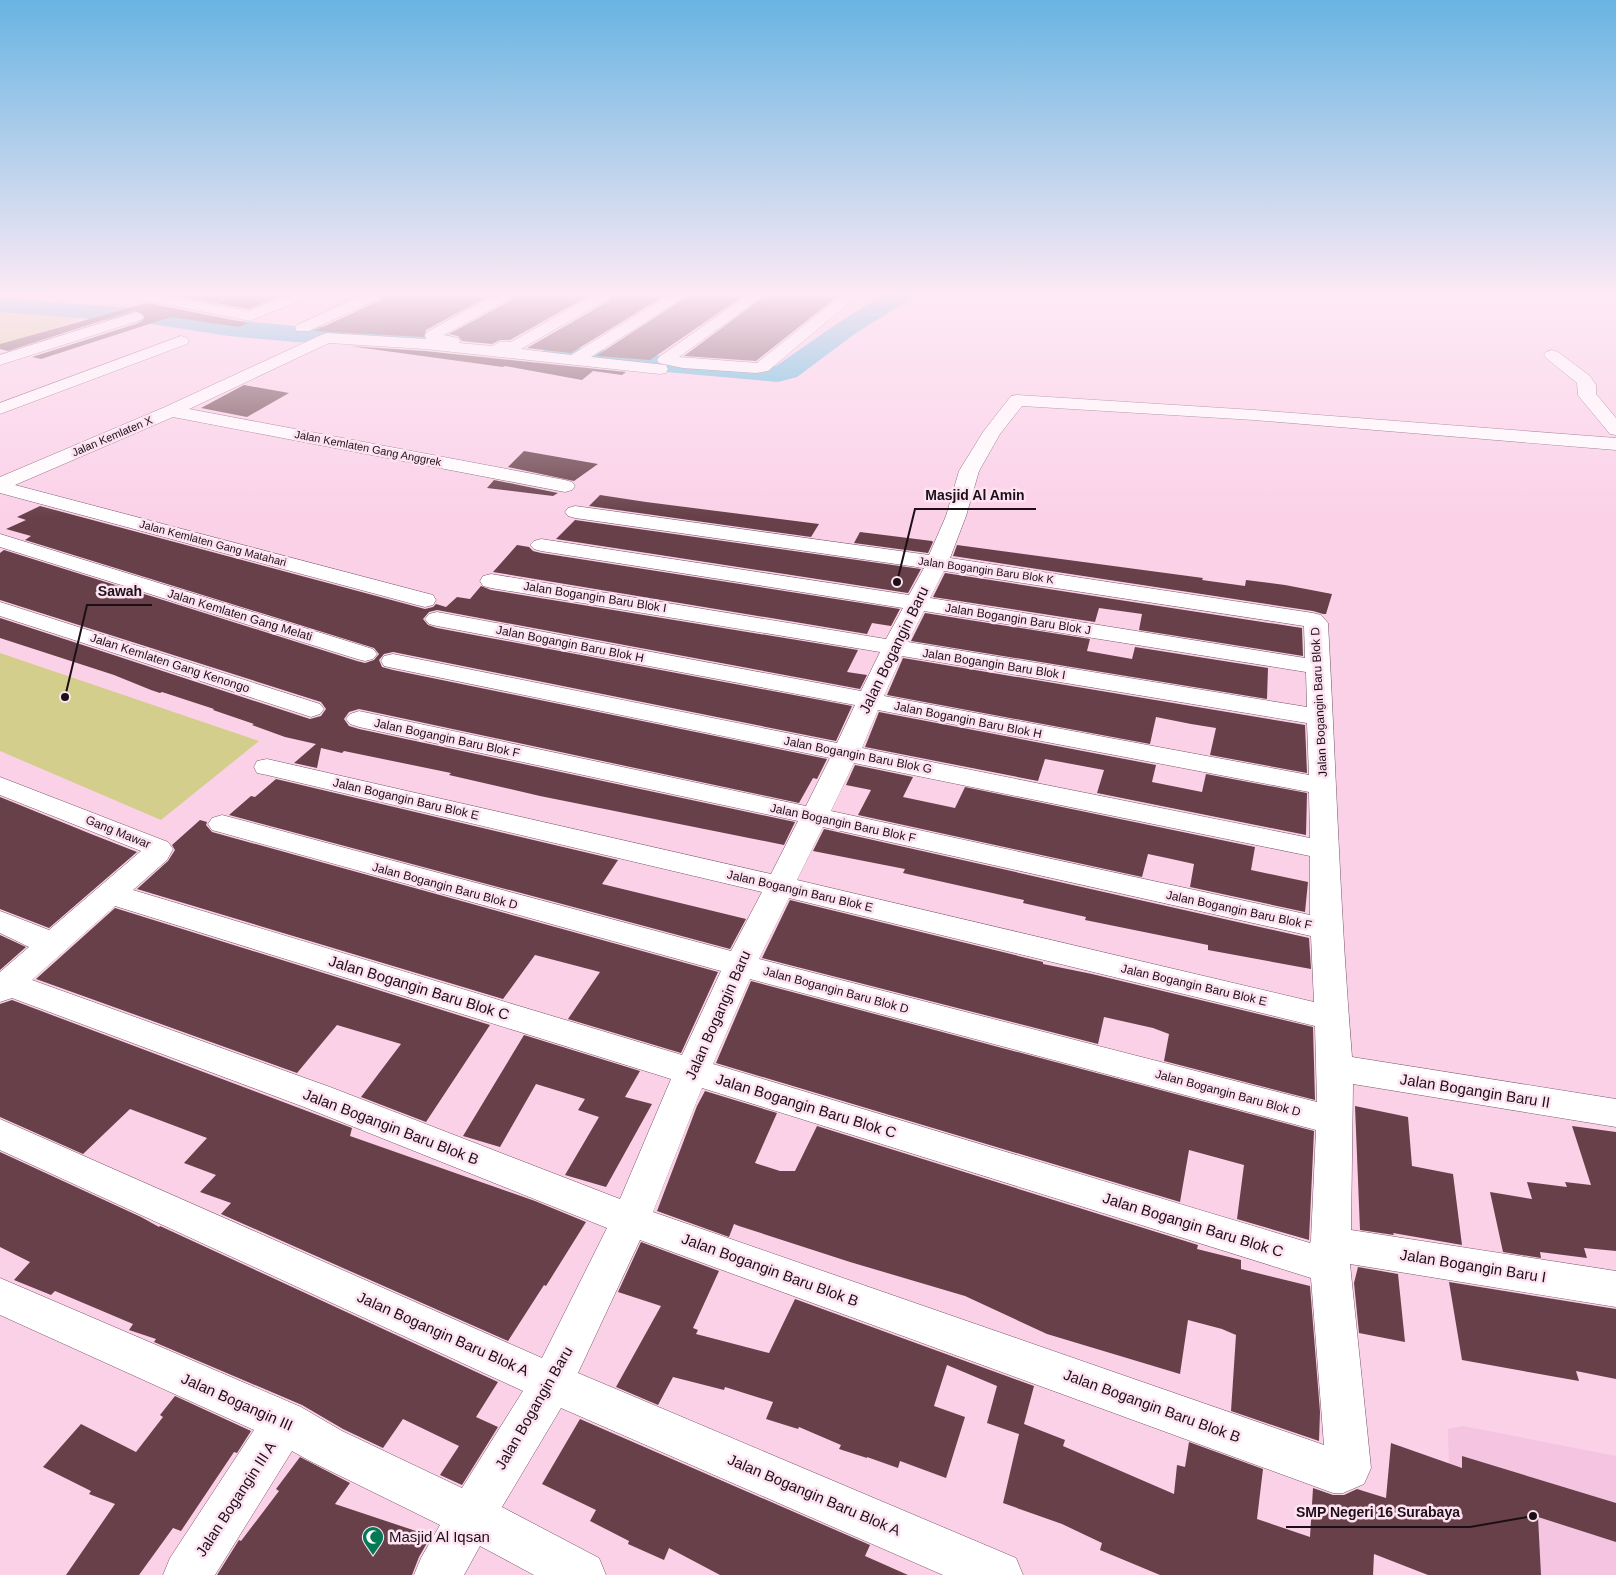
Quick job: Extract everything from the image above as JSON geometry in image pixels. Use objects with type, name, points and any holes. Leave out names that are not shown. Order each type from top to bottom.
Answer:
[{"type":"street","points":[[0,409],[105,370]]},
{"type":"street","name":"Jalan Kemlaten X","points":[[0,485],[171,411],[260,370]]},
{"type":"street","points":[[1571,370],[1584,380],[1587,385],[1587,395],[1616,430]]},
{"type":"street","name":"Jalan Bogangin Baru","points":[[438,1575],[471,1516],[552,1383],[630,1220],[692,1071],[740,965],[846,753],[868,701],[937,563],[956,516],[969,471],[992,432],[1017,400],[1254,414],[1616,444]]},
{"type":"street","name":"Jalan Kemlaten Gang Anggrek","points":[[171,411],[565,486]]},
{"type":"street","name":"Jalan Kemlaten Gang Matahari","points":[[0,485],[431,609]]},
{"type":"street","name":"Jalan Bogangin Baru Blok K","points":[[575,512],[1308,618]]},
{"type":"street","name":"Jalan Kemlaten Gang Melati","points":[[0,540],[365,654]]},
{"type":"street","name":"Jalan Bogangin Baru Blok J","points":[[541,545],[1318,667]]},
{"type":"street","name":"Jalan Bogangin Baru Blok I","points":[[491,581],[1320,717]]},
{"type":"street","name":"Jalan Kemlaten Gang Kenongo","points":[[0,609],[311,709]]},
{"type":"street","name":"Jalan Bogangin Baru Blok H","points":[[431,609],[868,701],[1323,786]]},
{"type":"street","name":"Jalan Bogangin Baru Blok D","points":[[1308,618],[1316,623],[1323,786],[1326,929],[1335,1068],[1330,1255]]},
{"type":"street","name":"Jalan Bogangin Baru Blok G","points":[[393,661],[1324,850]]},
{"type":"street","name":"Jalan Bogangin Baru Blok F","points":[[359,719],[814,816],[1326,929]]},
{"type":"street","name":"Jalan Bogangin Baru Blok E","points":[[267,767],[780,886],[1332,1018]]},
{"type":"street","name":"Gang Mawar","points":[[0,785],[158,849],[157,854],[3,987]]},
{"type":"street","name":"Jalan Bogangin Baru Blok D","points":[[222,824],[740,965],[1335,1121]]},
{"type":"street","name":"Jalan Bogangin Baru Blok C","points":[[110,894],[692,1071],[1330,1255]]},
{"type":"street","points":[[0,920],[52,944]]},
{"type":"street","name":"Jalan Bogangin Baru Blok B","points":[[3,987],[317,1097],[630,1220],[1333,1471],[1342,1471],[1348,1468],[1330,1255]]},
{"type":"street","name":"Jalan Bogangin Baru II","points":[[1335,1068],[1616,1113]]},
{"type":"street","name":"Jalan Bogangin Baru Blok A","points":[[0,1134],[552,1383],[999,1575]]},
{"type":"street","name":"Jalan Bogangin Baru I","points":[[1330,1255],[1616,1289]]},
{"type":"street","name":"Jalan Bogangin III","points":[[0,1296],[285,1422],[326,1446],[471,1516]]},
{"type":"street","name":"Jalan Bogangin III A","points":[[186,1575],[285,1422]]},
{"type":"street","points":[[471,1516],[582,1575]]},
{"type":"shaded area","points":[[0,653],[259,741],[161,820],[0,751]]},
{"type":"shaded area","points":[[1463,1426],[1616,1456],[1616,1575],[1452,1575],[1448,1429]]},
{"type":"building","points":[[524,370],[602,370],[626,372],[622,375],[593,371],[582,380]]},
{"type":"building","points":[[244,385],[289,393],[247,417],[201,408]]},
{"type":"building","points":[[524,451],[598,464],[574,481],[508,467]]},
{"type":"building","points":[[494,480],[558,493],[553,496],[487,488]]},
{"type":"building","points":[[600,495],[819,524],[811,537],[589,506]]},
{"type":"building","points":[[40,506],[425,609],[436,604],[446,607],[457,597],[470,599],[481,586],[491,590],[858,650],[847,672],[867,675],[860,689],[437,610],[429,612],[423,619],[428,625],[437,628],[852,706],[836,741],[393,652],[384,654],[379,660],[382,667],[393,670],[827,759],[817,779],[813,778],[799,803],[359,709],[349,712],[344,719],[349,726],[359,729],[795,822],[784,845],[540,796],[449,775],[451,773],[344,751],[342,753],[321,748],[317,768],[294,763],[316,744],[285,737],[214,709],[162,692],[160,693],[114,675],[0,638],[0,618],[310,719],[321,716],[326,709],[321,702],[0,600],[0,553],[4,550],[357,661],[365,663],[374,660],[379,654],[374,648],[25,540],[31,536],[6,529],[26,520],[17,517]]},
{"type":"building","points":[[575,520],[921,569],[908,593],[556,539]]},
{"type":"building","points":[[860,532],[933,542],[928,553],[854,543]]},
{"type":"building","points":[[517,545],[529,547],[533,551],[541,553],[900,609],[891,626],[872,623],[867,634],[493,572]]},
{"type":"building","points":[[957,545],[1203,578],[1202,580],[1245,586],[1246,580],[1332,594],[1326,614],[1323,614],[953,556]]},
{"type":"building","points":[[945,573],[1302,628],[1303,656],[1139,630],[1142,614],[1099,608],[1095,622],[933,597]]},
{"type":"building","points":[[925,613],[1090,639],[1087,651],[1132,659],[1135,647],[1268,668],[1267,699],[911,641]]},
{"type":"building","points":[[903,658],[1305,725],[1307,773],[1210,755],[1216,728],[1156,717],[1150,744],[887,695]]},
{"type":"building","points":[[879,712],[1156,765],[1152,782],[1202,792],[1206,774],[1307,793],[1306,835],[1097,793],[1104,770],[1045,759],[1038,781],[865,747]]},
{"type":"building","points":[[855,765],[913,777],[903,797],[955,808],[965,787],[1255,847],[1251,870],[1308,882],[1305,912],[1190,887],[1194,864],[1167,858],[1148,854],[1142,877],[858,815],[871,790],[846,785]]},
{"type":"building","points":[[276,779],[618,860],[602,884],[746,919],[730,949],[229,815],[251,796],[255,797]]},
{"type":"building","points":[[0,797],[137,852],[49,928],[0,909]]},
{"type":"building","points":[[200,820],[207,822],[206,825],[212,832],[718,972],[681,1053],[568,1019],[600,972],[535,955],[503,999],[137,889],[168,861],[175,850],[172,845]]},
{"type":"building","points":[[824,829],[1309,938],[1311,969],[1208,950],[1208,945],[1085,920],[1086,917],[1023,903],[1024,900],[903,873],[905,869],[813,851]]},
{"type":"building","points":[[790,900],[1043,962],[1043,964],[1313,1027],[1315,1100],[1164,1061],[1169,1034],[1153,1028],[1104,1017],[1098,1044],[762,958]]},
{"type":"building","points":[[115,908],[490,1025],[426,1122],[361,1097],[401,1044],[337,1025],[297,1073],[36,979]]},
{"type":"building","points":[[0,935],[26,947],[0,970]]},
{"type":"building","points":[[751,981],[1314,1131],[1309,1240],[1237,1219],[1244,1165],[1189,1150],[1180,1202],[716,1063]]},
{"type":"building","points":[[12,1000],[352,1128],[350,1136],[535,1201],[586,1222],[546,1286],[544,1285],[508,1341],[221,1214],[231,1203],[200,1192],[216,1175],[184,1163],[207,1138],[130,1109],[83,1154],[0,1117],[0,1004]]},
{"type":"building","points":[[524,1035],[640,1071],[625,1097],[652,1104],[606,1187],[565,1175],[599,1117],[578,1110],[585,1099],[536,1084],[500,1147],[463,1136]]},
{"type":"building","points":[[705,1091],[777,1113],[755,1163],[780,1171],[795,1171],[817,1126],[1198,1245],[1197,1249],[1241,1260],[1241,1269],[1310,1286],[1320,1412],[1319,1441],[1231,1411],[1236,1335],[1222,1329],[1188,1320],[1180,1374],[1047,1334],[965,1296],[850,1262],[734,1224],[729,1237],[657,1211],[697,1106]]},
{"type":"building","points":[[1355,1106],[1408,1117],[1412,1166],[1453,1174],[1462,1245],[1393,1233],[1394,1235],[1360,1230]]},
{"type":"building","points":[[1572,1126],[1616,1132],[1616,1251],[1584,1248],[1587,1258],[1540,1252],[1541,1258],[1503,1252],[1490,1192],[1532,1199],[1527,1182],[1567,1187],[1565,1182],[1591,1185]]},
{"type":"building","points":[[0,1152],[498,1382],[476,1417],[498,1427],[462,1485],[440,1475],[459,1446],[403,1419],[383,1448],[343,1429],[302,1405],[154,1342],[156,1339],[129,1330],[133,1324],[55,1291],[51,1295],[14,1280],[30,1262],[0,1247]]},
{"type":"building","points":[[641,1242],[719,1271],[693,1328],[698,1330],[696,1334],[769,1353],[795,1299],[1034,1386],[1024,1424],[1065,1440],[1063,1446],[1174,1494],[1177,1465],[1185,1467],[1189,1442],[1263,1469],[1257,1519],[1310,1537],[1313,1488],[1333,1495],[1344,1495],[1357,1489],[1386,1498],[1391,1443],[1462,1468],[1462,1456],[1616,1503],[1616,1542],[1538,1517],[1541,1575],[1428,1575],[1374,1554],[1373,1575],[1160,1575],[1100,1550],[1102,1543],[1062,1524],[1003,1503],[1019,1434],[987,1423],[997,1386],[947,1365],[934,1406],[965,1417],[946,1478],[900,1461],[898,1468],[839,1449],[841,1445],[799,1427],[798,1429],[766,1419],[773,1402],[725,1387],[724,1390],[673,1377],[658,1405],[616,1387],[661,1306],[618,1292]]},
{"type":"building","points":[[1358,1267],[1398,1274],[1405,1342],[1359,1333],[1354,1283]]},
{"type":"building","points":[[1449,1282],[1616,1309],[1616,1379],[1576,1371],[1579,1381],[1462,1360]]},
{"type":"building","points":[[175,1396],[251,1431],[237,1453],[234,1452],[181,1531],[173,1528],[139,1575],[66,1575],[115,1504],[89,1494],[91,1491],[43,1467],[81,1424],[136,1452],[163,1417],[160,1415]]},
{"type":"building","points":[[580,1419],[870,1545],[865,1556],[908,1575],[720,1575],[669,1548],[664,1560],[628,1544],[629,1541],[590,1521],[596,1510],[542,1484]]},
{"type":"building","points":[[300,1457],[350,1483],[335,1504],[431,1536],[419,1557],[412,1575],[217,1575],[239,1540],[241,1541],[279,1491],[276,1489]]},
{"type":"waterway","points":[[728,370],[778,374],[789,370]]},
{"type":"place","name":"Masjid Al Amin","points":[[897,582]]},
{"type":"place","name":"Sawah","points":[[65,697]]},
{"type":"place","name":"SMP Negeri 16 Surabaya","points":[[1533,1516]]},
{"type":"place","name":"Masjid Al Iqsan","points":[[373,1556]]}]
